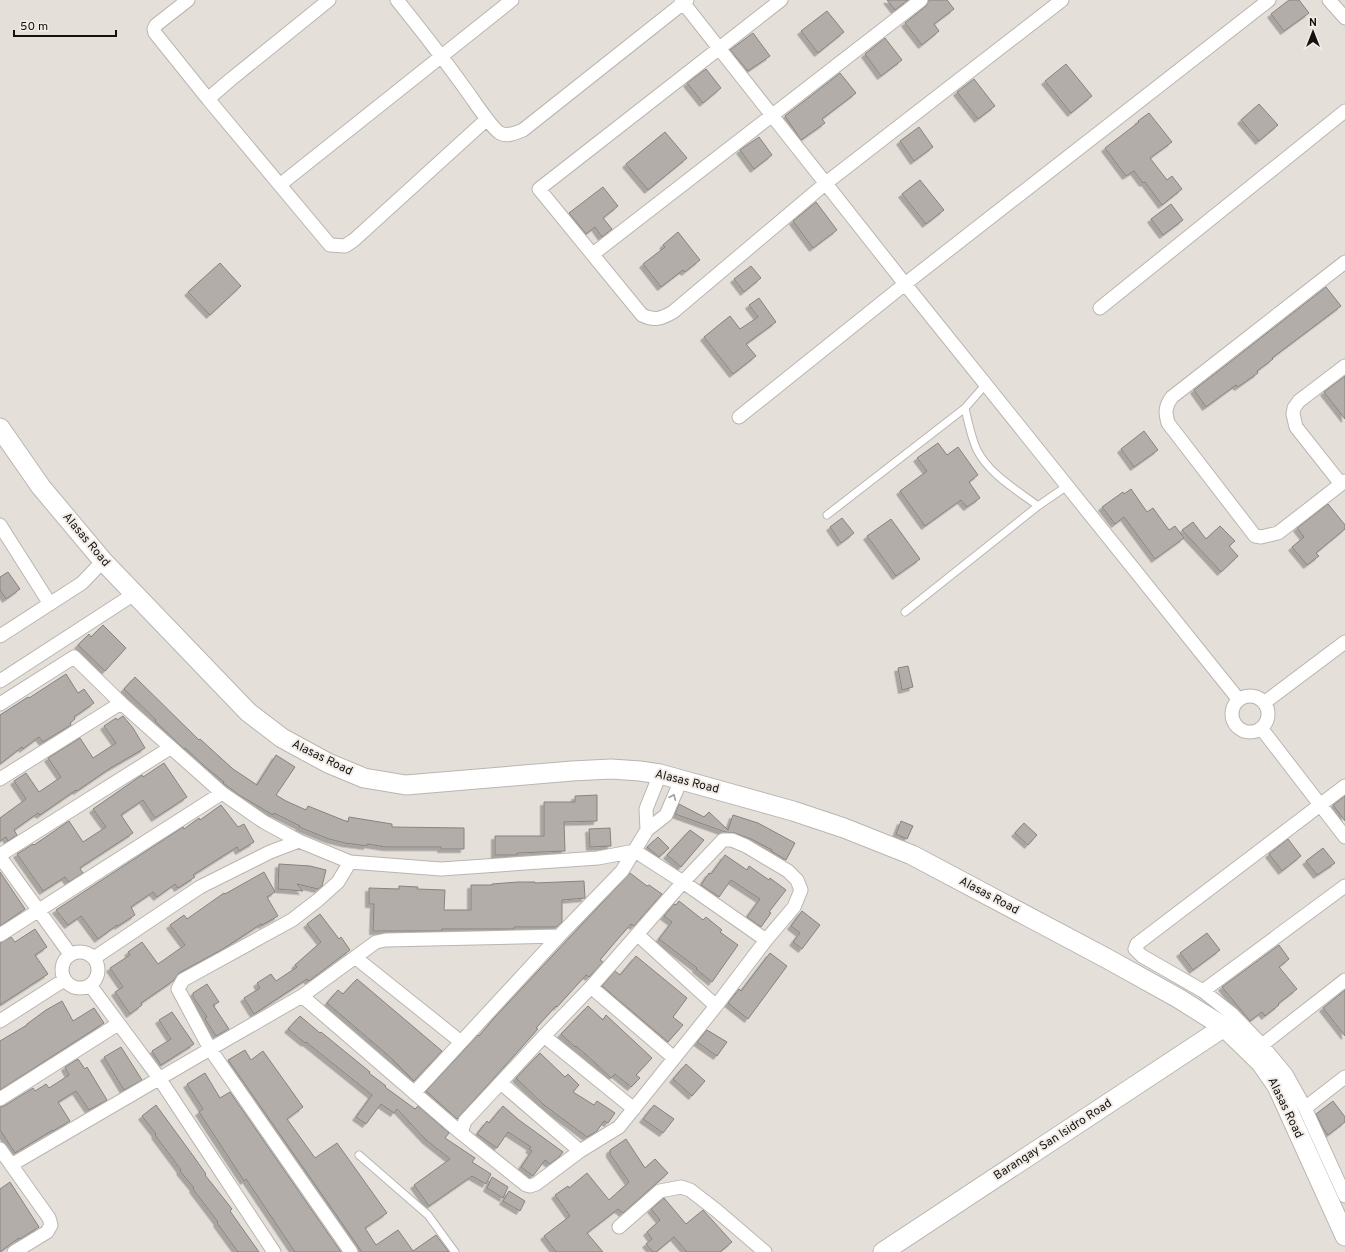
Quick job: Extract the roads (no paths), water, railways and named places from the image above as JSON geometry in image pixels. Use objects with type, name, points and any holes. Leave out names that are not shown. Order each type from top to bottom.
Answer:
[{"type":"street","points":[[188,0],[156,25],[154,29],[155,34],[330,245],[344,246],[354,240],[487,119]]},
{"type":"street","points":[[397,0],[442,56],[487,119],[499,133],[506,135],[514,134],[523,130],[684,1],[719,48],[905,284],[1239,700]]},
{"type":"street","points":[[280,184],[512,0]]},
{"type":"street","points":[[781,0],[539,189],[642,314],[654,320],[663,319],[673,312],[826,183],[1062,0]]},
{"type":"street","points":[[593,254],[773,116],[920,0]]},
{"type":"street","points":[[739,417],[905,284],[1269,0]]},
{"type":"street","points":[[1329,0],[1345,18]]},
{"type":"street","points":[[208,99],[322,2]]},
{"type":"street","points":[[1100,308],[1345,111]]},
{"type":"street","points":[[1345,262],[1172,397],[1166,404],[1165,414],[1168,423],[1255,536],[1261,537],[1278,533],[1343,482],[1296,427],[1293,414],[1294,408],[1299,401],[1345,366]]},
{"type":"street","name":"Alasas Road","points":[[0,428],[41,487],[103,561],[248,712],[282,738],[328,763],[364,778],[406,785],[611,769],[660,774],[793,811],[837,825],[912,856],[1106,958],[1178,998],[1224,1028],[1261,1063],[1277,1086],[1345,1236]]},
{"type":"street","points":[[0,525],[50,604]]},
{"type":"street","points":[[0,636],[82,583],[103,561]]},
{"type":"street","points":[[0,681],[134,594]]},
{"type":"street","points":[[1264,703],[1345,642]]},
{"type":"street","points":[[0,704],[74,657],[121,703],[222,793],[264,822],[299,841],[350,862],[441,868],[598,858],[635,851],[683,882],[766,940]]},
{"type":"street","points":[[1247,696],[1256,697],[1264,703],[1268,716],[1266,723],[1261,728],[1254,732],[1246,732],[1233,722],[1233,706],[1239,700],[1247,696]]},
{"type":"street","points":[[0,779],[121,703]]},
{"type":"street","points":[[1261,728],[1345,837]]},
{"type":"street","points":[[70,954],[0,856],[170,748]]},
{"type":"street","points":[[647,830],[646,809],[660,774]]},
{"type":"street","points":[[414,1093],[559,936],[622,871],[647,830],[666,814],[681,780]]},
{"type":"street","points":[[1345,786],[1137,944],[1136,949],[1142,956],[1203,991],[1232,1014],[1262,1045],[1286,1074],[1305,1108],[1345,1196]]},
{"type":"street","points":[[0,935],[222,793]]},
{"type":"street","points":[[302,996],[461,1133],[526,1185],[530,1186],[536,1184],[580,1151],[619,1127],[716,1006],[766,940],[794,907],[800,890],[797,880],[788,871],[739,843],[732,840],[722,840],[591,987],[465,1121],[461,1133]]},
{"type":"street","points":[[94,958],[200,887],[270,852],[299,841]]},
{"type":"street","points":[[350,862],[338,882],[292,920],[183,980],[178,989],[210,1049],[351,1252]]},
{"type":"street","points":[[1203,991],[1345,886]]},
{"type":"street","points":[[638,935],[716,1006]]},
{"type":"street","points":[[11,1165],[302,996],[376,942],[386,940],[559,936]]},
{"type":"street","points":[[78,951],[87,953],[94,958],[97,963],[98,976],[90,985],[84,988],[73,987],[64,980],[61,973],[61,966],[64,959],[70,954],[78,951]]},
{"type":"street","points":[[356,958],[461,1042]]},
{"type":"street","points":[[0,1021],[64,980]]},
{"type":"street","points":[[1262,1045],[1345,980]]},
{"type":"street","points":[[90,985],[159,1078],[274,1252]]},
{"type":"street","points":[[591,987],[674,1058]]},
{"type":"street","points":[[0,1100],[118,1024]]},
{"type":"street","name":"Barangay San Isidro Road","points":[[883,1252],[1224,1028]]},
{"type":"street","points":[[544,1036],[634,1109]]},
{"type":"street","points":[[1305,1108],[1345,1077]]},
{"type":"street","points":[[501,1083],[580,1151]]},
{"type":"street","points":[[0,1149],[49,1218],[51,1225],[47,1232],[14,1252]]},
{"type":"street","points":[[619,1227],[660,1191],[681,1187],[690,1190],[711,1206],[766,1252]]},
{"type":"lane","points":[[827,515],[966,408],[986,384]]},
{"type":"lane","points":[[966,408],[970,432],[978,450],[989,465],[1003,480],[1038,506]]},
{"type":"lane","points":[[905,612],[1038,506],[1067,486]]},
{"type":"lane","points":[[359,1155],[428,1215],[455,1252]]}]
